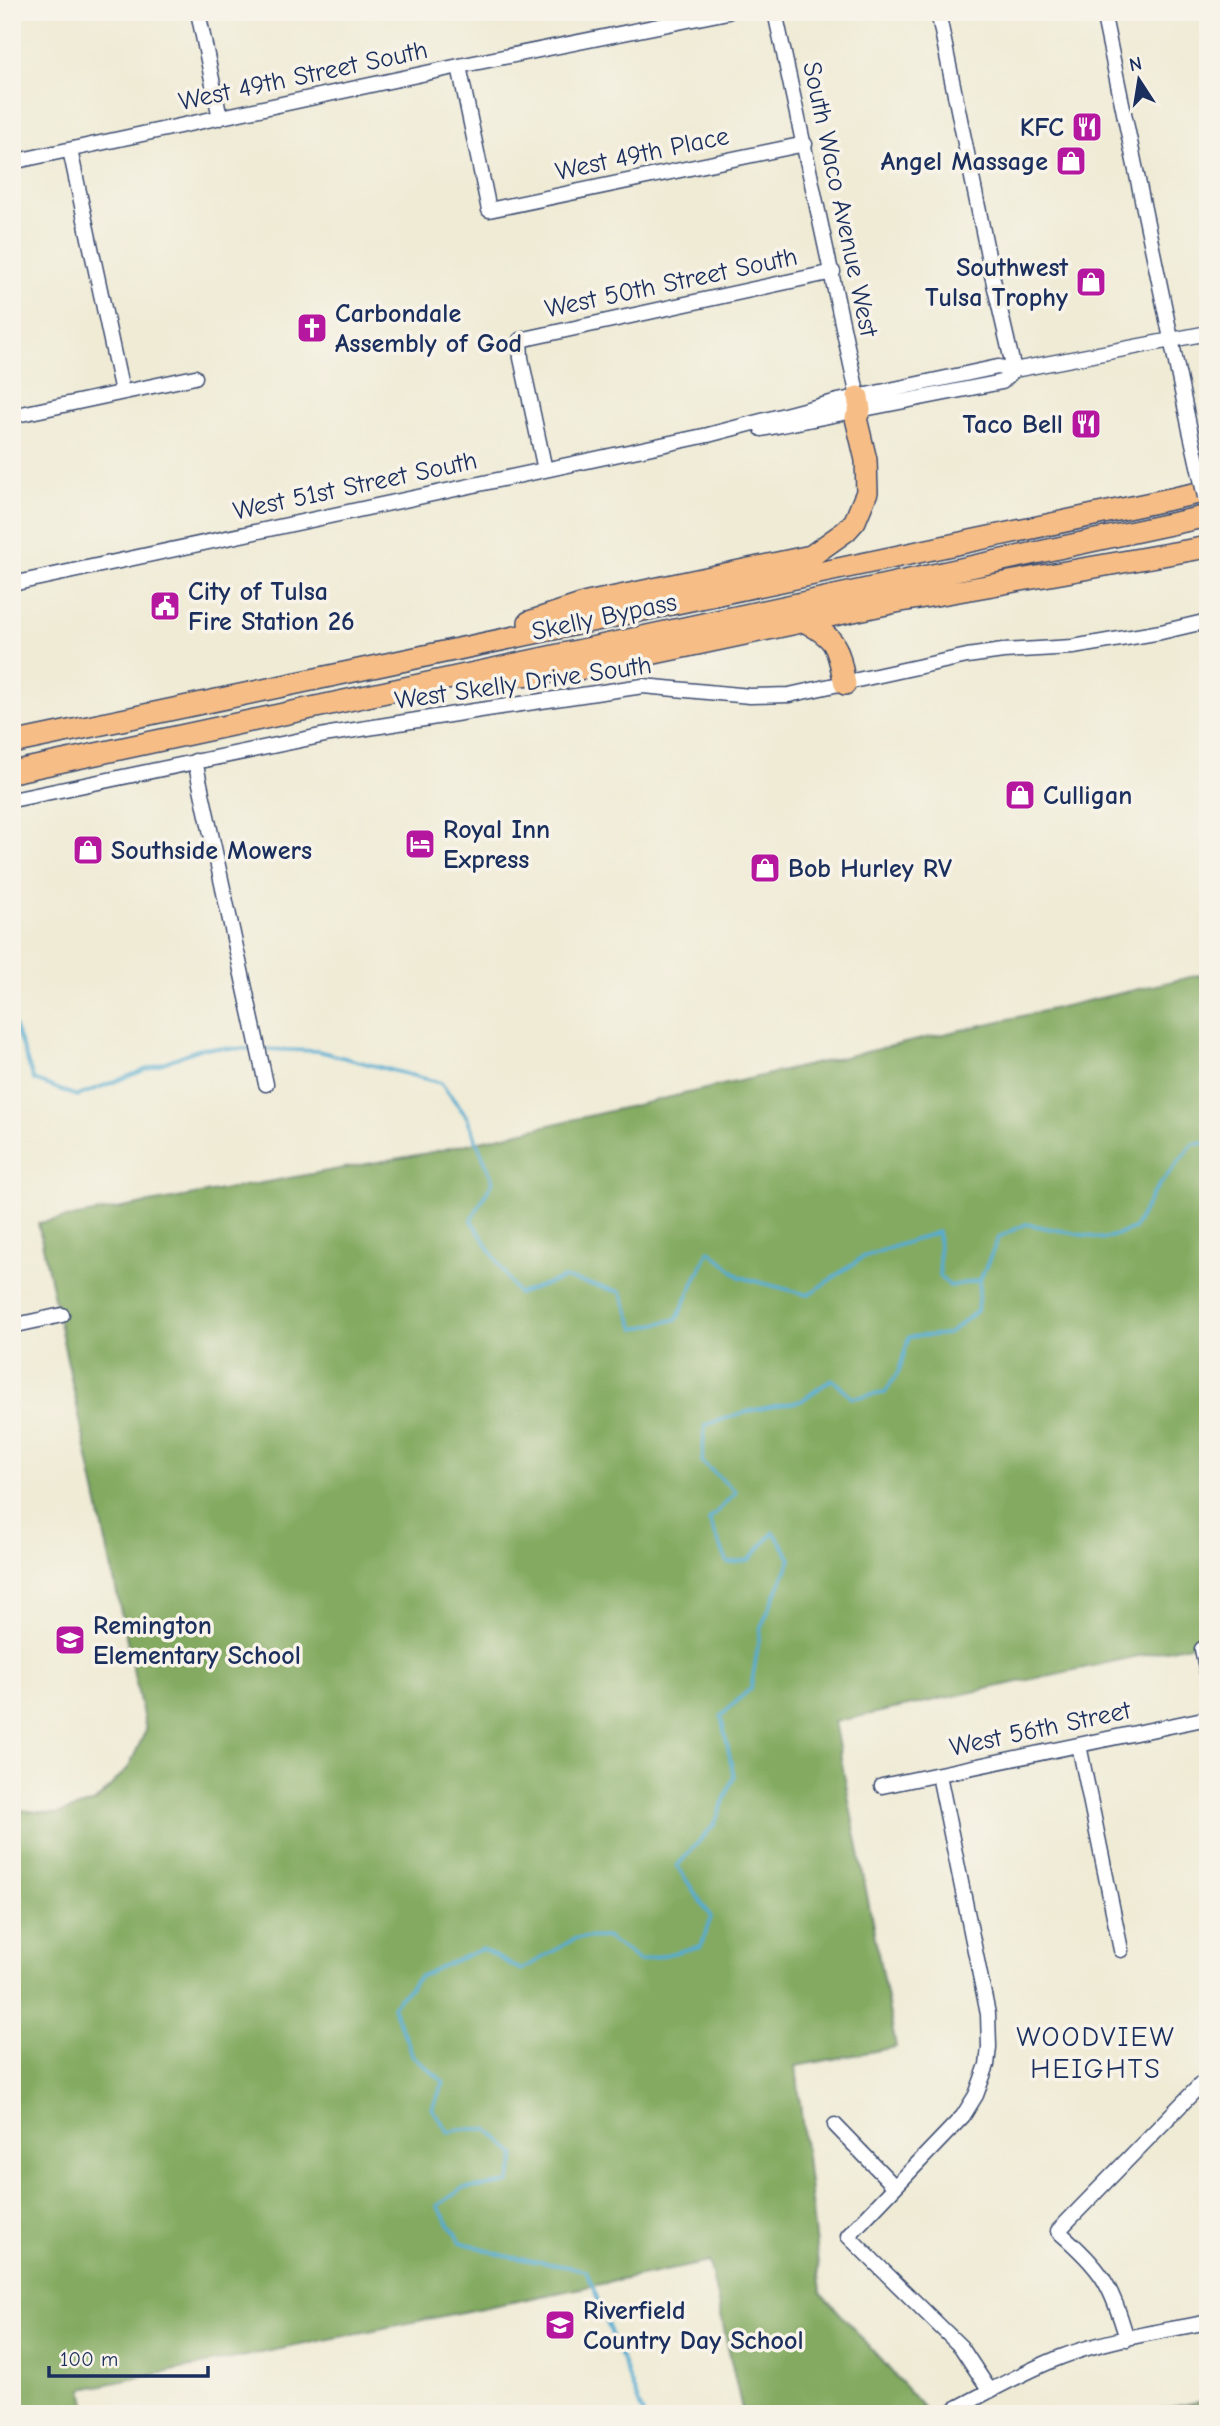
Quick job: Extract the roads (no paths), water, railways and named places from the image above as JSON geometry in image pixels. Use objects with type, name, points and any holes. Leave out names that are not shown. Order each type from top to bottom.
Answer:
[{"type":"highway","points":[[407,661],[587,603],[811,556],[846,531],[855,521],[867,492],[866,460],[856,418],[859,403]]},
{"type":"highway","name":"Skelly Bypass","points":[[12,743],[1208,491]]},
{"type":"highway","name":"Skelly Bypass","points":[[12,772],[1208,516]]},
{"type":"highway","points":[[412,686],[574,670],[804,621],[1208,547]]},
{"type":"highway","points":[[804,621],[832,640],[837,648],[845,684]]},
{"type":"street","points":[[198,12],[220,118]]},
{"type":"street","name":"West 49th Street South","points":[[12,162],[459,66],[728,12]]},
{"type":"street","name":"South Waco Avenue West","points":[[775,12],[859,403]]},
{"type":"street","points":[[938,12],[1014,370]]},
{"type":"street","points":[[1103,12],[1208,510]]},
{"type":"street","name":"West 49th Place","points":[[459,66],[489,210],[805,144]]},
{"type":"street","points":[[70,150],[122,392]]},
{"type":"street","name":"West 50th Street South","points":[[545,470],[521,358],[520,340],[833,272]]},
{"type":"street","name":"West 51st Street South","points":[[12,584],[859,403],[998,368],[1014,370],[1208,333]]},
{"type":"street","points":[[12,415],[195,377]]},
{"type":"street","name":"West Skelly Drive South","points":[[12,800],[330,734],[643,686],[769,696],[789,695],[967,656],[1073,647],[1208,621]]},
{"type":"street","points":[[195,761],[266,1084]]},
{"type":"street","points":[[12,1326],[62,1315]]},
{"type":"street","points":[[1202,1649],[1208,1677]]},
{"type":"street","name":"West 56th Street","points":[[882,1786],[1208,1718]]},
{"type":"street","points":[[1079,1745],[1121,1950]]},
{"type":"street","points":[[939,1775],[985,1995],[989,2050],[980,2084],[970,2106],[947,2134],[848,2236],[961,2347],[990,2391]]},
{"type":"street","points":[[1127,2339],[1110,2288],[1094,2265],[1058,2231],[1208,2077]]},
{"type":"street","points":[[835,2125],[895,2187]]},
{"type":"street","points":[[956,2409],[1062,2357],[1127,2339],[1208,2322]]},
{"type":"waterway","points":[[12,1019],[34,1080],[77,1096],[202,1048],[255,1049]]},
{"type":"waterway","points":[[262,1049],[318,1051],[441,1083],[467,1117],[493,1181],[471,1220],[518,1294],[564,1278],[621,1292],[635,1329],[677,1319],[709,1250],[740,1277],[808,1295],[863,1257],[938,1232],[940,1276],[950,1286],[980,1280]]},
{"type":"waterway","points":[[643,2414],[586,2270],[505,2256],[461,2242],[437,2206],[462,2189],[509,2183],[516,2155],[488,2129],[460,2129],[449,2133],[432,2108],[444,2082],[413,2056],[392,2006],[420,1976],[482,1949],[521,1970],[576,1938],[606,1937],[640,1961],[701,1946],[711,1917],[677,1866],[714,1825],[734,1776],[721,1716],[751,1688],[761,1627],[791,1559],[774,1532],[749,1560],[728,1563],[709,1520],[736,1492],[702,1462],[705,1425],[749,1411],[801,1401],[832,1379],[852,1398],[885,1393],[899,1371],[909,1337],[948,1334],[977,1311],[980,1280],[999,1237],[1026,1224],[1104,1239],[1134,1229],[1153,1193],[1193,1144],[1208,1143]]},
{"type":"place","name":"KFC","points":[[1087,127]]},
{"type":"place","name":"Angel Massage","points":[[1071,161]]},
{"type":"place","name":"Southwest Tulsa Trophy","points":[[1091,282]]},
{"type":"place","name":"Carbondale Assembly of God","points":[[312,328]]},
{"type":"place","name":"Taco Bell","points":[[1086,424]]},
{"type":"place","name":"City of Tulsa Fire Station 26","points":[[165,606]]},
{"type":"place","name":"Culligan","points":[[1020,795]]},
{"type":"place","name":"Royal Inn Express","points":[[420,844]]},
{"type":"place","name":"Southside Mowers","points":[[88,850]]},
{"type":"place","name":"Bob Hurley RV","points":[[765,868]]},
{"type":"place","name":"Remington Elementary School","points":[[70,1640]]},
{"type":"place","name":"Riverfield Country Day School","points":[[560,2325]]},
{"type":"district","name":"WOODVIEW HEIGHTS","points":[[1096,2052]]}]
